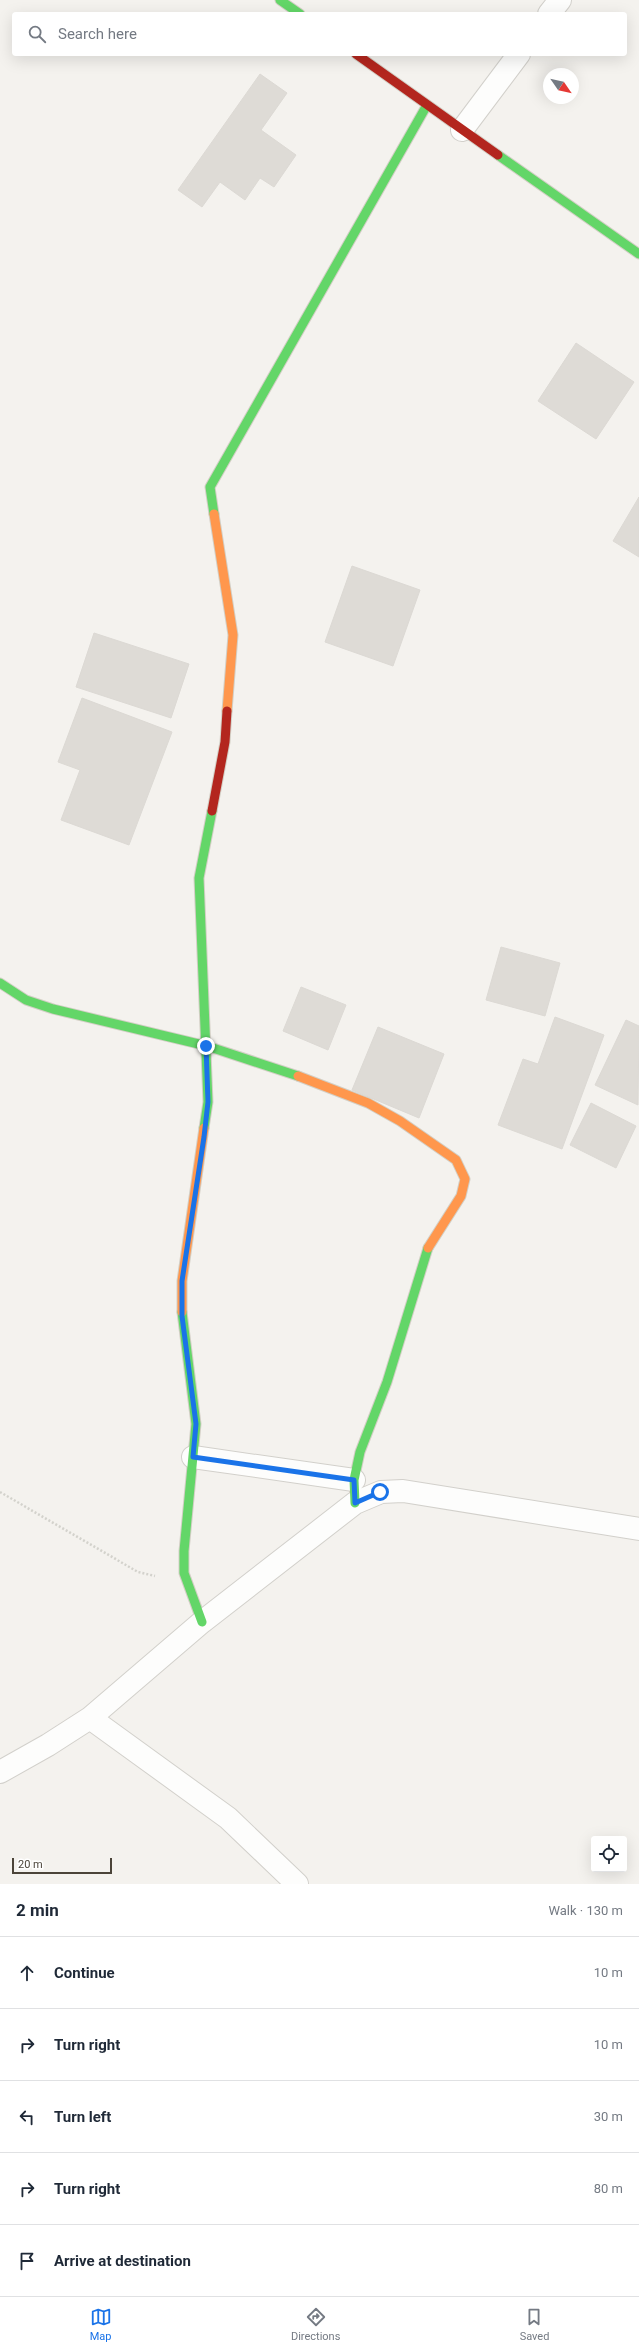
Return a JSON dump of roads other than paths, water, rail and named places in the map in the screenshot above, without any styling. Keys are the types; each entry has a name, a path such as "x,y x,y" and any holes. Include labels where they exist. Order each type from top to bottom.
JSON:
{"main road":[{"path":"280,0 297,12"},
{"path":"359,56 639,254"},
{"path":"202,1622 184,1573 196,1424 182,1316 182,1281 207,1109 206,1046 198,878 226,742 233,635 210,487 427,105"},
{"path":"0,983 26,1000 53,1010 206,1046 290,1073 368,1103 400,1121 456,1160 464,1179 461,1196 445,1219 426,1252 387,1382 360,1452 354,1480 355,1503"}],"street":[{"path":"551,12 560,0"},
{"path":"462,130 518,56"},
{"path":"193,1457 354,1480"},
{"path":"0,1772 48,1745 90,1718 202,1622 355,1503 380,1492 404,1491 639,1529"},
{"path":"90,1718 228,1818 299,1883"}]}
